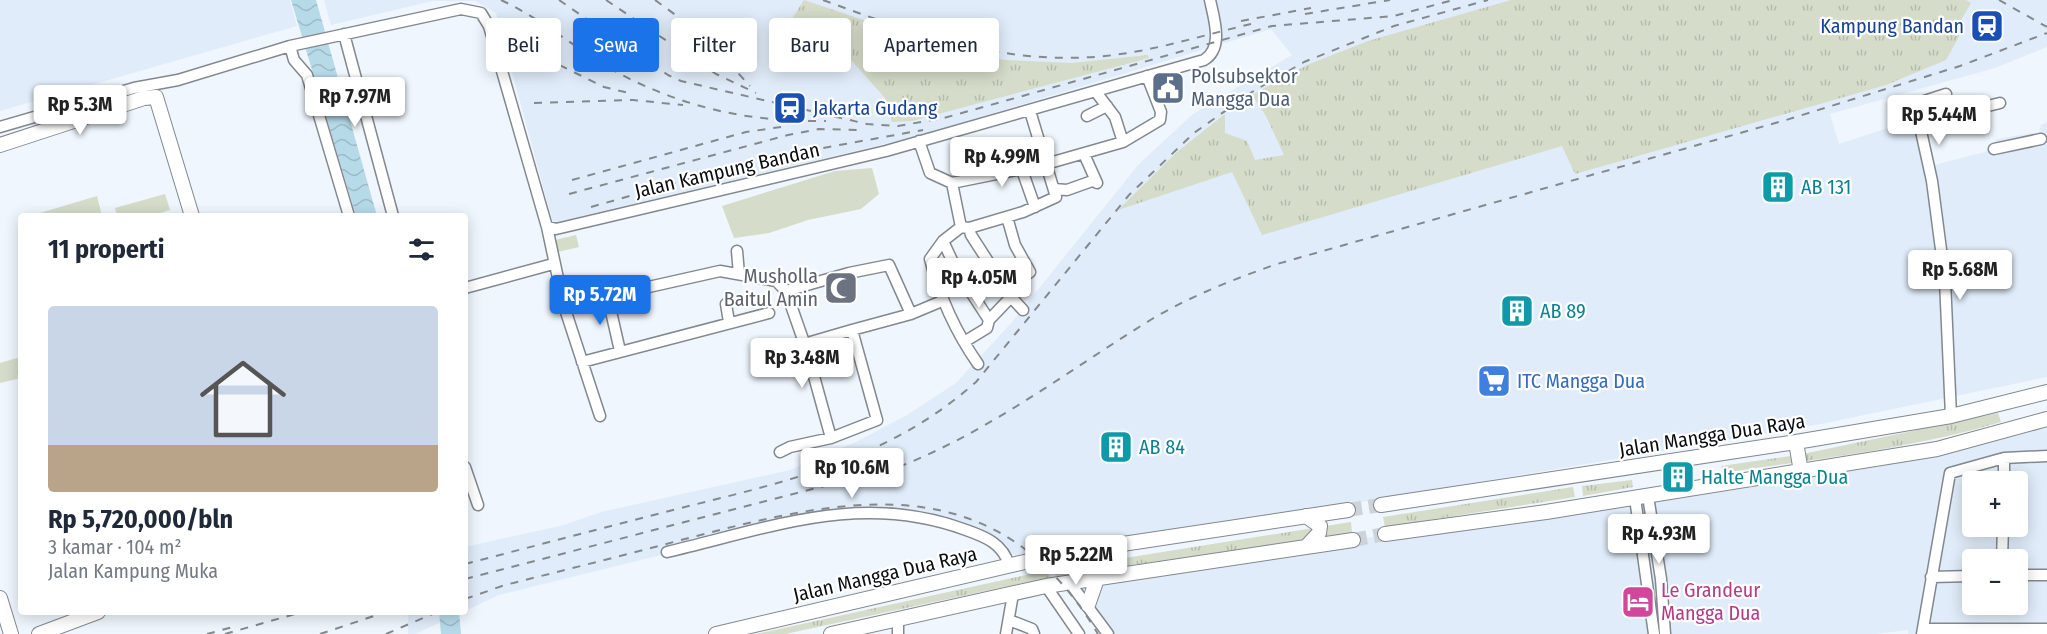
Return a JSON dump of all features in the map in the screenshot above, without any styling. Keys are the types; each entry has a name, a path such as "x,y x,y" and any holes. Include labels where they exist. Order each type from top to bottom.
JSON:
{"main road":[{"path":"0,146 152,97 157,100 191,213"},
{"name":"Jalan Mangga Dua Raya","path":"1381,505 1796,442 2047,392"},
{"path":"1386,534 1641,497 1937,449 2047,419"},
{"path":"1796,442 1801,472"},
{"name":"Jalan Mangga Dua Raya","path":"716,634 733,632 1093,547 1348,510"},
{"path":"1306,516 1320,526 1319,533 1306,547"},
{"path":"831,634 898,627 1046,586 1353,540"},
{"path":"1088,605 1096,579"},
{"path":"0,598 11,634"},
{"path":"39,634 90,615"}],"street":[{"name":"Jalan Kampung Bandan","path":"547,227 556,229 696,195 813,170 1030,111 1211,56 1215,43 1210,0"},
{"path":"0,125 138,82 177,77 293,45 461,9 481,13 489,26 547,227 553,264 564,306 600,416"},
{"path":"339,35 392,213"},
{"path":"293,45 294,60 299,62 307,75 349,213"},
{"path":"919,141 930,173 952,183 1022,170 1084,154 1123,142 1160,120 1161,112 1147,76"},
{"path":"1096,92 1115,117 1123,142"},
{"path":"1946,93 1916,103 1932,181 1945,280 1951,411"},
{"path":"1919,123 2000,103"},
{"path":"1086,116 1107,106"},
{"path":"978,364 942,301 930,258 943,241 965,227 1035,207 1056,197 1030,111"},
{"path":"1994,148 2041,139"},
{"path":"1054,189 1067,190 1096,181 1084,154"},
{"path":"1022,170 1035,207"},
{"path":"952,183 965,227 1008,293 1023,310"},
{"path":"964,342 987,328 989,320 1008,293 1030,272 1015,245 1007,216"},
{"path":"943,241 956,269 989,320"},
{"path":"738,251 739,274"},
{"path":"468,287 553,264"},
{"path":"786,291 849,273 889,265 911,314"},
{"path":"564,306 607,294 721,275 739,274 776,281 786,291 831,438"},
{"path":"607,294 620,351"},
{"path":"804,344 911,314 942,301"},
{"path":"726,304 729,322"},
{"path":"582,362 769,313"},
{"path":"780,453 789,447 831,438 877,420 852,330"},
{"path":"2047,456 2004,458 1950,473 1922,631 2047,629"},
{"path":"2004,458 2004,471"},
{"path":"468,476 478,505"},
{"path":"1641,497 1654,634"},
{"path":"1641,497 1661,579 1665,634"},
{"path":"667,552 790,522 839,513 894,512 942,521 972,532 1002,548 1009,565"},
{"path":"2028,575 2047,575"},
{"path":"1931,576 1962,576"},
{"path":"1071,583 1108,634"},
{"path":"1046,586 1079,634"},
{"path":"1006,634 1014,594"},
{"path":"1009,620 1032,629 1034,634"}],"shaded area":[{"path":"0,0 290,0 297,26 0,111"},
{"path":"324,0 2047,0 2047,47 1995,68 1830,114 1839,144 1924,116 1934,165 1985,152 1997,139 2039,132 2041,125 2047,122 2047,377 1821,424 1020,560 1004,547 929,516 840,511 499,595 468,610 468,546 564,525 601,512 790,470 856,442 907,415 956,383 1012,322 1139,164 1193,114 1292,55 1271,29 918,136 553,223 512,72 561,72 561,18 497,18 496,13 475,1 433,1 331,25"},
{"path":"2047,428 2047,634 1908,634 1908,630 1876,634 1107,634 1071,582 1635,498 1937,449"},
{"path":"408,615 456,615 415,634 408,634"}],"green space":[{"path":"804,0 863,20 863,72 999,72 999,59 1072,63 1148,55 1149,58 912,121 892,122 885,98 851,60 851,18 793,18"},
{"path":"1511,0 1966,0 1971,3 1957,27 1962,31 1946,60 1886,85 1575,174 1562,146 1262,235 1232,172 1118,210 1177,152 1225,114 1225,133 1247,141 1255,160 1284,155 1266,116 1252,95 1307,65 1368,41"},
{"path":"872,168 879,194 861,209 808,220 769,233 734,238 722,206 835,171"},
{"path":"165,194 170,210 160,213 116,213 115,208"},
{"path":"97,196 101,213 63,213 40,213"},
{"path":"576,235 579,247 558,252 555,240"},
{"path":"18,358 18,379 0,383 0,363"},
{"path":"1998,413 2001,422 1898,446 1723,473 1721,466 1798,455"},
{"path":"1632,480 1633,487 1583,496 1582,486"},
{"path":"1573,487 1575,497 1385,527 1383,517"},
{"path":"1351,522 1352,533 1057,576 1050,570"},
{"path":"1044,571 1051,577 785,634 756,634"}],"water":[{"path":"291,0 316,0 376,213 355,213"},
{"path":"439,615 459,615 461,634 441,634"}],"tunnel":[{"path":"1348,510 1381,505"},
{"path":"1353,540 1385,534"}],"railway":[{"path":"501,0 617,72 681,100 751,117 826,121"},
{"path":"559,0 668,75 681,81 867,124 898,126 944,118 1272,26 1394,16 1453,0"},
{"path":"606,0 716,74 756,93"},
{"path":"655,0 703,35 750,86"},
{"path":"823,0 926,35 996,52 1032,56 1068,58 1124,54 1251,24"},
{"path":"1305,14 1390,0"},
{"path":"468,563 794,478 870,450 907,431 942,409 976,382 1129,195 1194,133 1252,92 1304,62 1394,26 1488,0"},
{"path":"1999,0 2047,27"},
{"path":"1241,21 1311,8"},
{"path":"468,578 901,466 999,417 1152,319 1197,295 1245,276 1277,264 1786,120 1960,66 2047,33"},
{"path":"561,66 604,87 633,94"},
{"path":"534,103 633,100 683,105"},
{"path":"572,180 746,132 781,127"},
{"path":"569,194 788,135 819,129 861,130"},
{"path":"591,207 756,160 923,130"},
{"path":"468,598 505,585 745,524 804,512 860,505 914,506 965,517 1013,541 1058,579 1098,634"},
{"path":"225,634 292,615"},
{"path":"320,634 377,615"},
{"path":"386,634 430,615"},
{"path":"207,634 233,627"}],"place":[{"name":"Kampung Bandan","path":"1987,26"},
{"name":"Polsubsektor Mangga Dua","path":"1168,88"},
{"name":"Jakarta Gudang","path":"790,108"},
{"name":"AB 131","path":"1778,187"},
{"name":"Musholla Baitul Amin","path":"841,288"},
{"name":"AB 89","path":"1517,311"},
{"name":"ITC Mangga Dua","path":"1494,381"},
{"name":"AB 84","path":"1116,447"},
{"name":"Halte Mangga Dua","path":"1678,477"},
{"name":"Le Grandeur Mangga Dua","path":"1638,602"}]}
